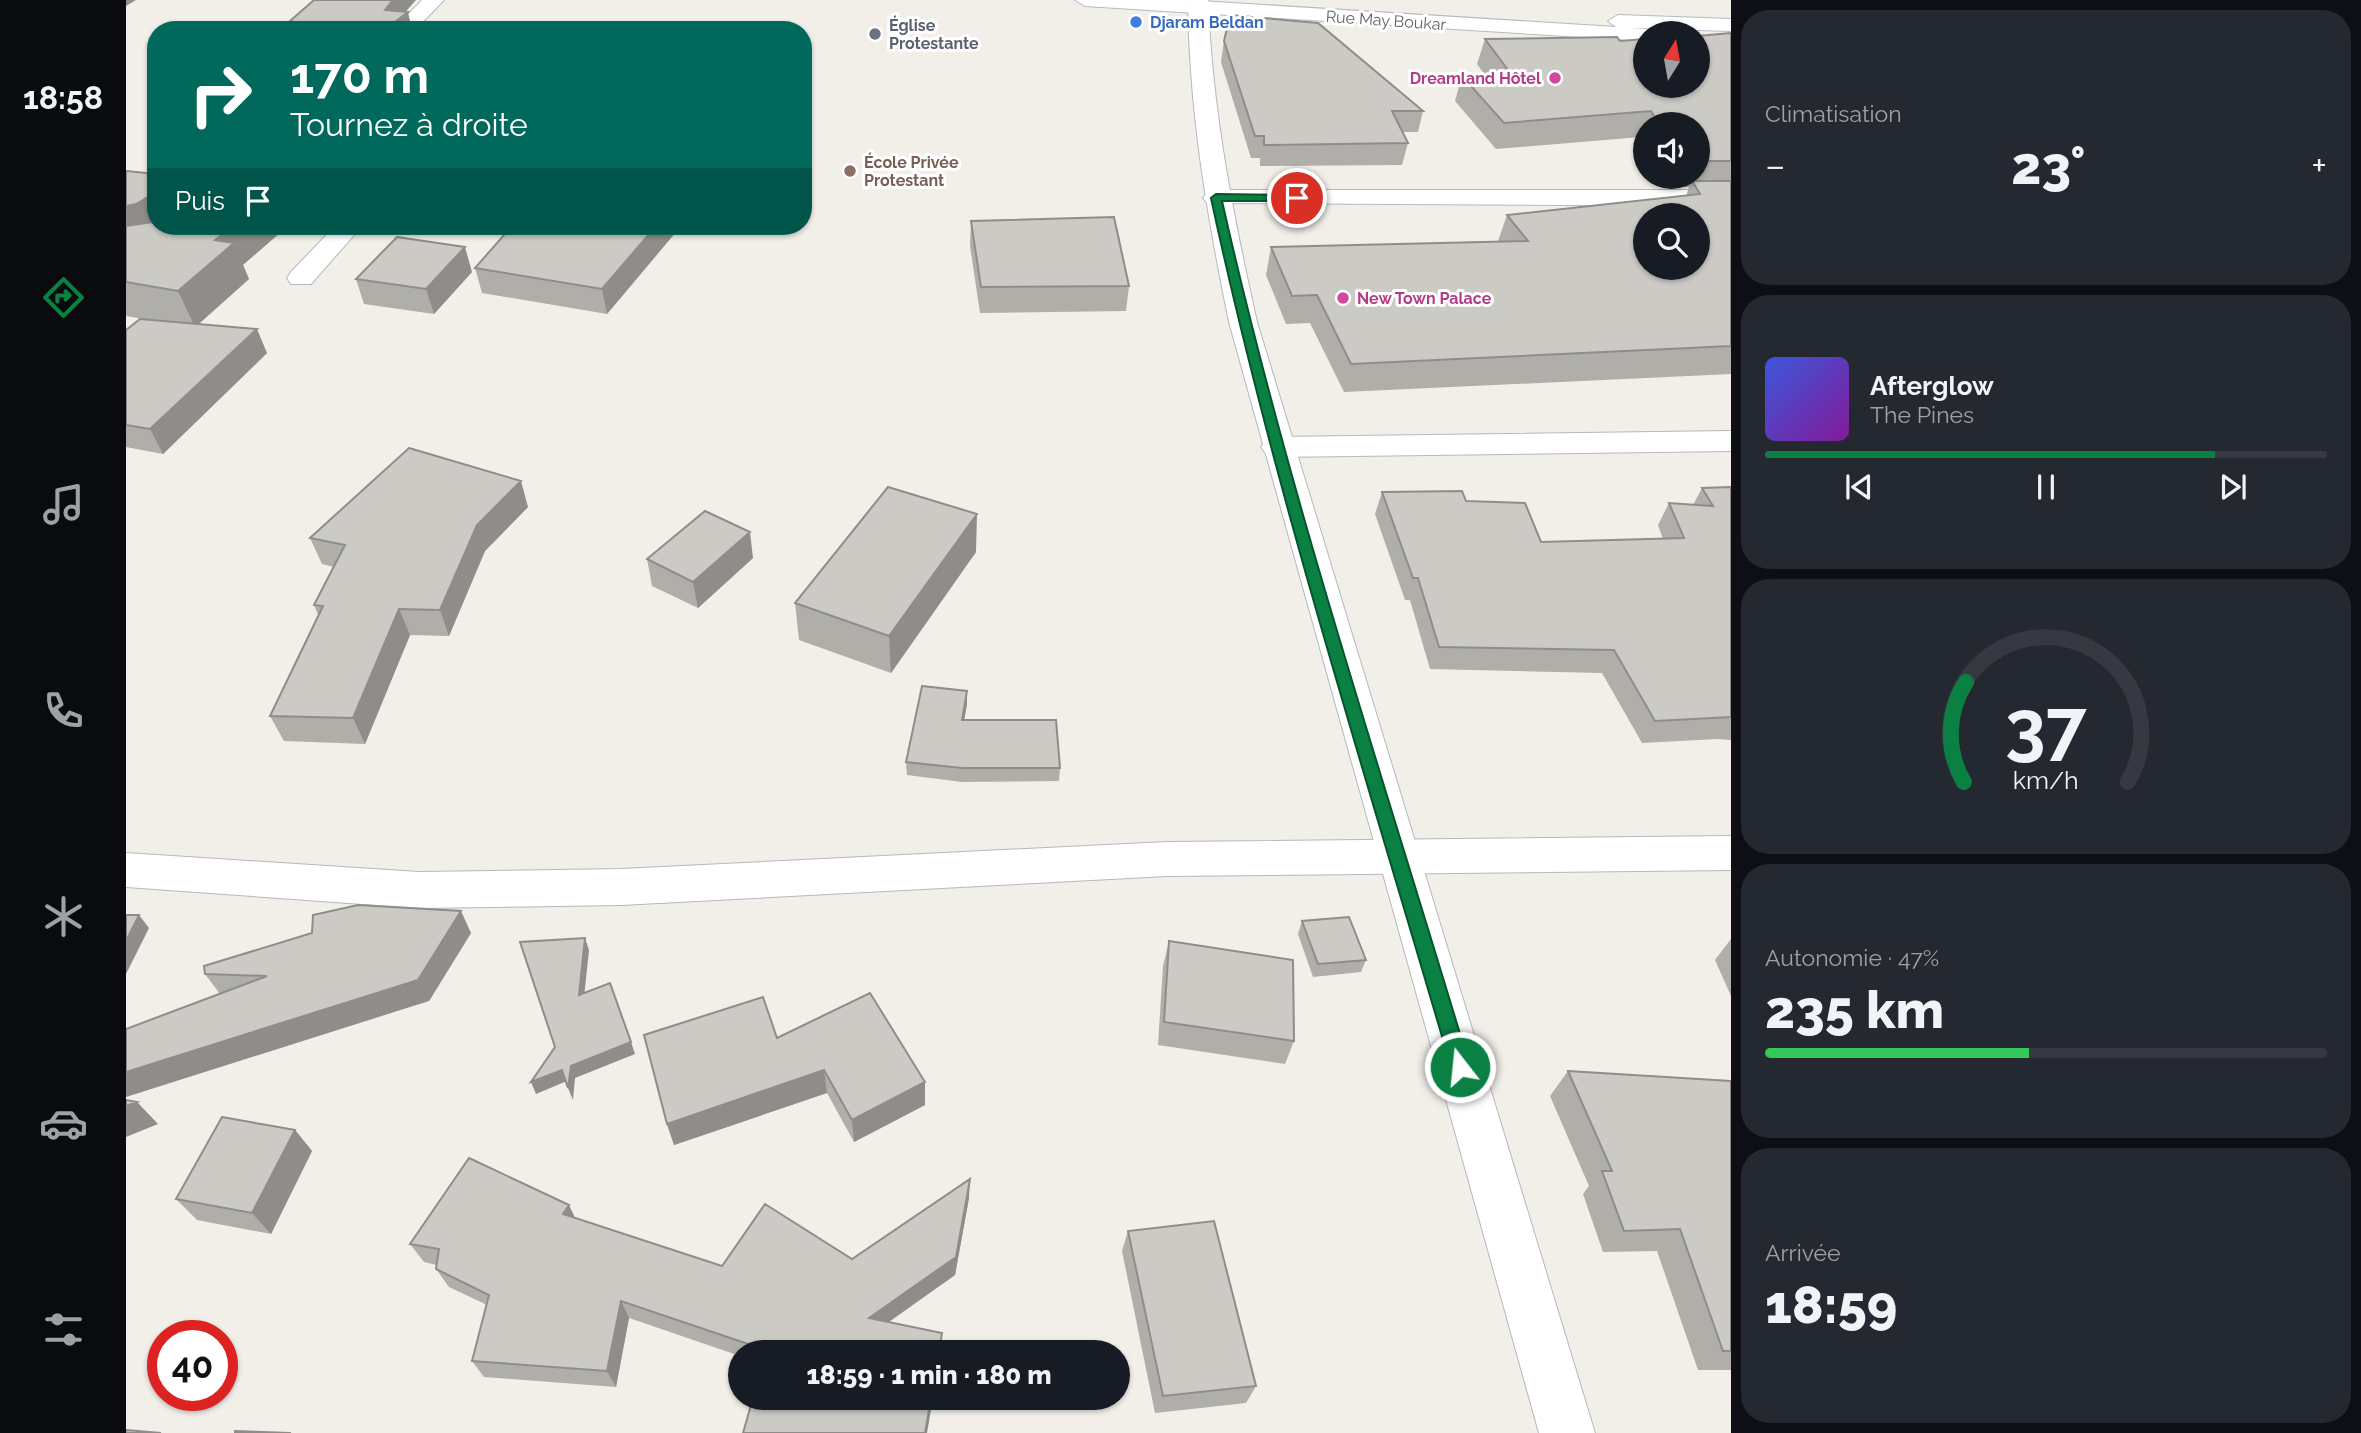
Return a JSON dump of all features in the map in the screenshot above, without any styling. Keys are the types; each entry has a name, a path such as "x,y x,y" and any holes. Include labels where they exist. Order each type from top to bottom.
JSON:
{"street":[{"path":"412,21 434,0"},
{"name":"Rue May Boukar","path":"1085,0 1198,4 1633,34"},
{"name":"Rue May Boukar","path":"1298,0 1521,16 1731,25"},
{"path":"1198,4 1216,198 1244,322 1277,447 1567,1433"},
{"path":"1710,37 1731,38"},
{"path":"1216,198 1731,198"},
{"path":"301,278 341,235"},
{"path":"1277,447 1731,441"},
{"path":"126,870 419,890 621,887 1167,859 1731,853"}],"building":[{"path":"314,0 393,0 385,10 408,12 396,21 290,21"},
{"path":"1230,15 1318,23 1423,111 1392,111 1408,143 1264,145 1264,136 1255,136 1224,41"},
{"path":"1731,33 1731,161 1710,161 1710,112 1651,111 1504,123 1462,76 1511,74 1485,39 1617,37 1620,41 1633,40 1633,98 1710,98 1710,35"},
{"path":"126,171 147,173 147,197 126,206"},
{"path":"1710,181 1731,181 1731,346 1351,364 1317,295 1292,296 1271,247 1528,241 1507,215 1700,194 1697,189 1710,189"},
{"path":"1114,217 1129,286 981,287 971,221"},
{"path":"147,223 147,235 221,235 215,240 234,243 178,291 126,282 126,226"},
{"path":"504,235 648,235 602,289 475,268"},
{"path":"397,237 465,247 426,289 356,279"},
{"path":"140,319 257,329 150,429 126,425 126,330"},
{"path":"409,448 521,481 477,525 440,610 399,609 353,718 270,716 323,606 314,605 345,545 310,538"},
{"path":"888,487 977,514 889,636 795,603"},
{"path":"1731,487 1731,717 1655,721 1614,650 1439,647 1418,578 1413,578 1382,492 1462,491 1466,501 1525,503 1541,542 1684,538 1669,503 1713,506 1702,488"},
{"path":"705,511 750,532 693,582 647,559"},
{"path":"922,686 967,691 962,720 1056,720 1060,768 962,768 906,762"},
{"path":"358,905 461,911 418,980 126,1072 126,1029 267,976 205,974 204,966 312,933 313,915"},
{"path":"126,915 139,915 126,941"},
{"path":"1349,917 1366,960 1318,964 1302,921"},
{"path":"585,938 579,995 610,983 631,1042 571,1066 568,1088 562,1070 531,1082 555,1047 520,942"},
{"path":"1169,941 1293,960 1294,1041 1164,1022"},
{"path":"870,993 925,1082 852,1120 824,1070 667,1124 644,1035 763,997 777,1038"},
{"path":"1568,1071 1731,1081 1731,1351 1723,1351 1680,1229 1624,1231 1602,1171 1612,1171"},
{"path":"126,1100 137,1102 126,1106"},
{"path":"222,1117 295,1130 252,1213 176,1199"},
{"path":"469,1158 569,1205 563,1214 722,1266 765,1204 852,1259 970,1179 956,1257 869,1318 942,1333 941,1340 736,1340 621,1301 607,1371 472,1361 489,1295 436,1269 439,1249 410,1244"},
{"path":"1214,1221 1256,1386 1163,1396 1128,1231"},
{"path":"750,1410 929,1410 925,1433 743,1433"},
{"path":"126,1430 161,1433 126,1433"},
{"path":"235,1431 291,1433 235,1433"}],"place":[{"name":"Djaram Beldan","path":"1136,22"},
{"name":"Église Protestante","path":"875,34"},
{"name":"Dreamland Hôtel","path":"1555,78"},
{"name":"École Privée Protestant","path":"850,171"},
{"name":"New Town Palace","path":"1343,298"}],"route":[{"path":"1297,198 1216,198 1244,322 1277,447 1460,1067"}]}
